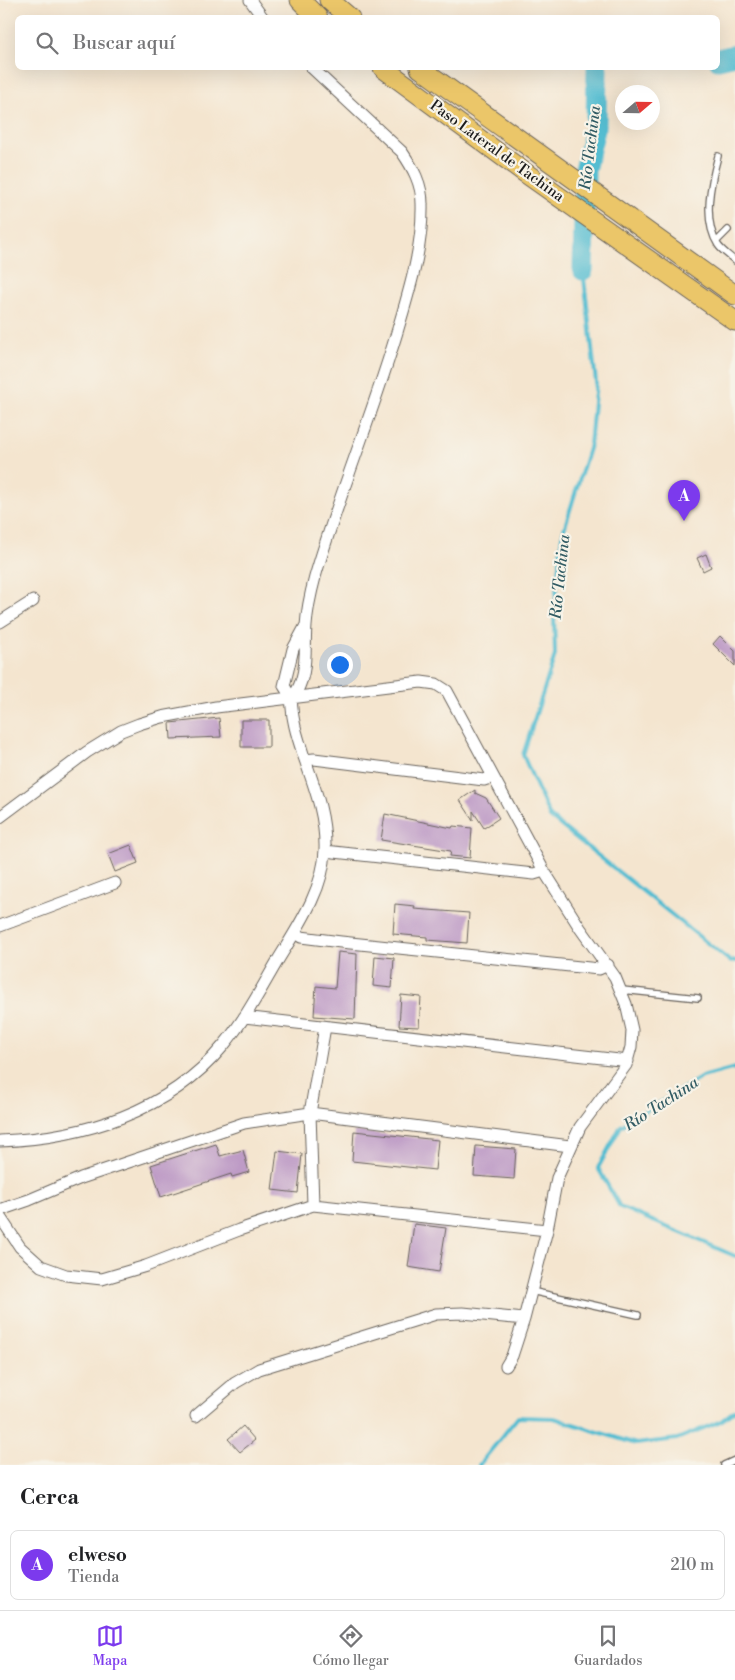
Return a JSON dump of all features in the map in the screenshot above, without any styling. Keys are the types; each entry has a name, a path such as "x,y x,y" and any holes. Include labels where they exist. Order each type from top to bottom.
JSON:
{"highway":[{"path":"300,0 315,15"},
{"path":"329,0 346,15"},
{"name":"Paso Lateral de Tachina","path":"386,70 524,172 735,321"},
{"name":"Paso Lateral de Tachina","path":"423,70 727,289"},
{"path":"708,301 727,289"}],"street":[{"path":"250,0 261,15"},
{"path":"292,698 300,688 304,668 306,625 314,579 357,450 383,380 409,291 418,250 422,204 418,181 413,168 402,152 314,70"},
{"path":"0,622 34,601"},
{"path":"0,1141 76,1132 118,1120 146,1107 173,1090 201,1068 223,1046 244,1017 295,933 313,896 325,851 322,806 293,720 292,698 284,686 293,649 306,625"},
{"path":"0,817 86,752 121,730 162,717 216,707 421,682 436,684 450,697 544,871 580,928 608,965 622,990 632,1030 632,1048 628,1061 615,1082 592,1108 570,1146 557,1178 547,1230 524,1319 512,1356 506,1366"},
{"path":"305,760 314,759 484,780 493,777"},
{"path":"325,851 534,874 544,871"},
{"path":"0,926 115,883"},
{"path":"295,933 301,937 341,942 599,969 608,965"},
{"path":"244,1017 628,1061"},
{"path":"314,1205 310,1112 325,1027"},
{"path":"0,1210 82,1178 244,1123 310,1112 570,1146"},
{"path":"0,1217 20,1247 41,1266 66,1275 102,1280 314,1205 547,1230"},
{"path":"196,1416 235,1383 268,1365 422,1317 463,1313 524,1319"}],"lane":[{"path":"718,156 709,191 712,224 717,241 735,261"},
{"path":"717,241 728,230"},
{"path":"622,990 698,998"},
{"path":"531,1291 638,1315"},
{"path":"724,1465 735,1460"}],"building":[{"path":"706,554 711,567 703,571 697,558"},
{"path":"720,636 735,651 735,666 713,644"},
{"path":"219,718 221,737 171,739 170,723"},
{"path":"241,720 269,720 269,747 241,747"},
{"path":"475,790 475,793 486,798 499,818 484,828 473,811 473,820 460,800"},
{"path":"385,814 452,828 453,826 472,828 470,858 450,856 451,851 381,840"},
{"path":"131,845 138,863 115,872 108,854"},
{"path":"395,904 415,906 414,909 469,913 467,943 427,940 427,937 393,934"},
{"path":"338,952 357,954 355,1019 314,1016 316,986 335,988"},
{"path":"375,956 394,958 392,988 373,986"},
{"path":"401,995 421,997 419,1027 399,1026"},
{"path":"354,1131 438,1140 435,1170 352,1161"},
{"path":"216,1144 220,1156 243,1150 249,1172 232,1177 231,1174 161,1197 151,1165"},
{"path":"476,1146 516,1149 514,1179 474,1176"},
{"path":"277,1151 302,1154 298,1193 272,1190"},
{"path":"414,1224 446,1228 439,1272 408,1267"},
{"path":"243,1426 255,1440 240,1452 228,1439"}],"waterway":[{"name":"Río Tachina","path":"720,59 735,55"},
{"name":"Río Tachina","path":"583,270 585,170 596,125 597,70"},
{"name":"Río Tachina","path":"583,270 596,382 590,445 562,536 554,614 555,655 523,755 550,817 731,962 735,961"},
{"name":"Río Tachina","path":"735,1068 702,1077 621,1126 598,1168 620,1207 735,1256"},
{"name":"Río Tachina","path":"479,1465 518,1417 554,1418 636,1444 677,1439 721,1421 735,1410"}],"place":[{"name":"elweso","path":"684,521"}]}
